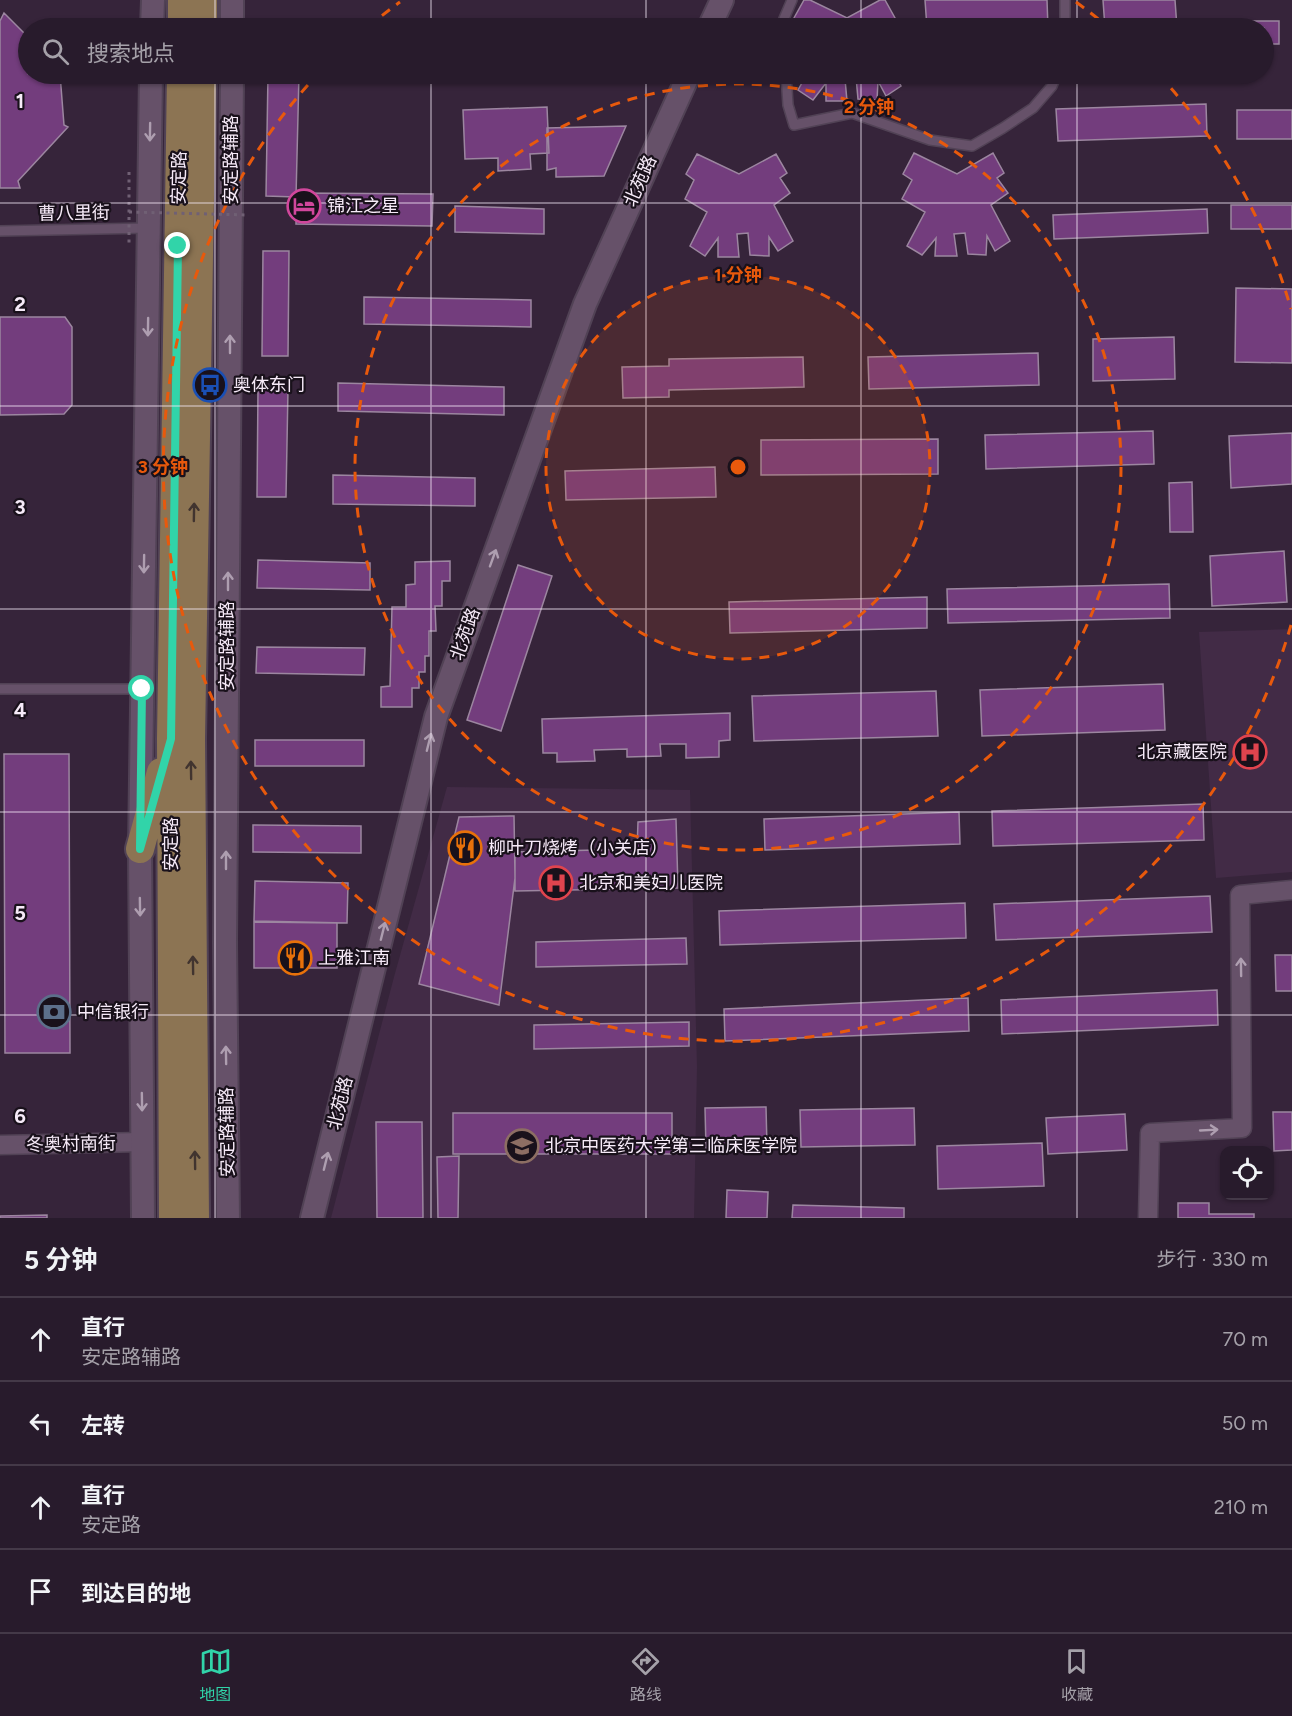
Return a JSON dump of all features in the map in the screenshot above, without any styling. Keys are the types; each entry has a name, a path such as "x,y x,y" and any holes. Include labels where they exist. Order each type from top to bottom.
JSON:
{"main road":[{"path":"182,0 182,18"},
{"path":"203,0 203,18"},
{"name":"安定路","path":"173,1218 171,739 181,84"},
{"name":"安定路","path":"195,1218 190,739 202,84"},
{"path":"140,849 171,739"}],"street":[{"path":"152,18 153,0"},
{"path":"232,0 232,18"},
{"path":"714,18 722,0"},
{"path":"140,849 151,84"},
{"name":"安定路辅路","path":"228,1218 225,931 232,84"},
{"name":"北苑路","path":"312,1218 436,717 585,304 684,84"},
{"name":"安定路","path":"200,196 231,140"},
{"name":"安定路","path":"140,849 143,1218"},
{"path":"1148,1218 1150,1132 1242,1128 1240,895 1292,890"},
{"name":"冬奥村南街","path":"0,1145 142,1142"}],"lane":[{"path":"784,18 792,0"},
{"path":"1065,0 1065,18"},
{"path":"787,84 788,105 794,125 852,113 930,140 972,146 1033,108 1053,84"},
{"name":"曹八里街","path":"0,231 149,228"},
{"path":"0,689 142,689"}],"path":[{"path":"129,172 129,246"},
{"path":"129,212 249,215"}],"shaded area":[{"name":"北京藏医院","path":"1292,629 1292,872 1216,878 1199,632"},
{"path":"447,787 690,790 697,1067 694,1218 331,1218"}],"building":[{"path":"804,0 810,0 847,18 794,18"},
{"path":"880,0 885,0 895,18 847,18"},
{"path":"925,0 1047,0 1048,18 926,18"},
{"path":"1103,0 1175,0 1176,18 1104,18"},
{"path":"4,13 18,27 18,84 61,84 64,125 68,127 18,181 20,188 0,188 0,21"},
{"path":"1274,21 1279,21 1279,44 1274,44"},
{"path":"268,84 299,84 296,197 266,196"},
{"path":"801,84 825,84 813,100 798,90"},
{"path":"826,84 845,84 847,101 826,101"},
{"path":"857,84 878,84 877,100 858,99"},
{"path":"880,84 900,84 901,86 886,96"},
{"path":"1206,104 1207,136 1058,141 1056,109"},
{"path":"547,107 549,153 530,154 531,169 498,171 498,158 465,159 463,110"},
{"path":"1237,110 1292,110 1292,139 1237,139"},
{"path":"626,126 604,176 556,177 556,168 547,170 547,128"},
{"path":"914,153 957,174 993,153 1004,173 997,178 1008,193 991,205 1010,241 995,251 987,236 986,255 968,254 965,233 954,234 957,256 935,256 936,238 922,255 907,246 925,212 902,199 912,180 903,174"},
{"path":"697,154 739,174 776,154 787,173 780,178 790,193 774,205 793,241 778,251 769,237 769,256 750,255 748,233 737,234 739,257 718,257 718,238 705,256 690,246 707,212 685,199 694,180 686,174"},
{"path":"297,193 433,194 432,226 296,224"},
{"path":"1231,205 1292,205 1292,229 1231,229"},
{"path":"455,206 544,209 544,234 455,232"},
{"path":"1207,209 1208,233 1054,239 1053,215"},
{"path":"263,251 289,251 288,356 262,356"},
{"path":"1236,288 1292,289 1292,363 1235,362"},
{"path":"364,297 531,300 531,327 364,324"},
{"path":"0,317 65,317 72,327 72,405 64,414 0,415"},
{"path":"1174,337 1175,379 1093,381 1093,339"},
{"path":"1038,353 1039,385 869,389 868,357"},
{"path":"803,357 804,387 669,390 669,397 623,398 622,367 669,366 669,359"},
{"path":"338,383 504,387 504,415 338,411"},
{"path":"258,389 288,389 286,497 257,497"},
{"path":"1153,431 1154,464 986,469 985,435"},
{"path":"1292,433 1292,484 1231,488 1229,436"},
{"path":"938,439 938,474 761,475 761,440"},
{"path":"715,467 716,497 566,500 565,471"},
{"path":"333,475 475,478 475,506 333,504"},
{"path":"1192,482 1193,532 1170,532 1169,483"},
{"path":"1284,551 1287,602 1212,606 1210,556"},
{"path":"258,560 370,563 370,590 257,588"},
{"path":"450,561 450,581 442,581 442,606 435,606 436,631 429,631 429,656 425,656 425,672 419,672 419,688 412,688 412,707 381,707 381,687 390,686 392,607 406,607 406,585 415,584 415,562"},
{"path":"518,565 552,576 501,731 467,720"},
{"path":"1169,584 1170,618 948,623 947,589"},
{"path":"927,597 927,628 730,633 729,602"},
{"path":"257,647 365,648 364,675 256,673"},
{"path":"1163,684 1165,730 982,736 980,690"},
{"path":"936,691 938,736 754,741 752,696"},
{"path":"730,713 730,740 719,741 719,757 686,758 686,744 660,744 661,756 627,757 627,749 594,750 595,761 557,762 557,753 543,753 542,719"},
{"path":"255,740 364,740 364,766 255,766"},
{"path":"4,754 69,754 70,1053 5,1053"},
{"path":"1203,804 1204,840 993,846 992,811"},
{"path":"959,812 960,844 765,850 764,819"},
{"path":"514,816 515,878 499,1005 419,984 459,817"},
{"path":"676,819 678,888 515,891 515,852 637,849 638,822"},
{"path":"253,825 361,826 361,853 253,852"},
{"path":"255,881 348,883 347,923 254,921"},
{"path":"1210,896 1212,932 996,940 994,904"},
{"path":"965,903 966,938 720,945 719,911"},
{"path":"254,922 337,923 337,968 254,968"},
{"path":"686,938 687,964 536,967 536,942"},
{"path":"1275,955 1292,955 1292,991 1276,991"},
{"path":"1217,990 1218,1025 1002,1034 1001,1000"},
{"path":"968,998 969,1031 725,1041 724,1009"},
{"path":"689,1022 689,1046 534,1049 534,1025"},
{"path":"766,1107 767,1147 706,1148 705,1108"},
{"path":"914,1108 915,1145 801,1147 800,1110"},
{"path":"1273,1112 1292,1112 1292,1150 1274,1151"},
{"path":"453,1113 672,1113 672,1154 453,1154"},
{"path":"1125,1114 1127,1150 1048,1154 1046,1118"},
{"path":"376,1122 422,1122 423,1218 377,1218"},
{"path":"1042,1143 1044,1186 938,1189 937,1146"},
{"path":"459,1156 458,1218 438,1218 437,1157"},
{"path":"727,1190 768,1192 767,1218 726,1218"},
{"path":"1178,1203 1209,1203 1209,1214 1254,1214 1254,1218 1178,1218"},
{"path":"793,1205 904,1208 904,1218 792,1218"},
{"path":"47,1215 47,1218 0,1218 0,1216"}],"place":[{"name":"锦江之星","path":"304,206"},
{"name":"奥体东门","path":"210,385"},
{"name":"北京藏医院","path":"1250,752"},
{"name":"柳叶刀烧烤（小关店）","path":"465,848"},
{"name":"北京和美妇儿医院","path":"556,883"},
{"name":"上雅江南","path":"295,958"},
{"name":"中信银行","path":"54,1012"},
{"name":"北京中医药大学第三临床医学院","path":"522,1146"}],"route":[{"path":"142,689 140,849 171,739 178,246"}]}
